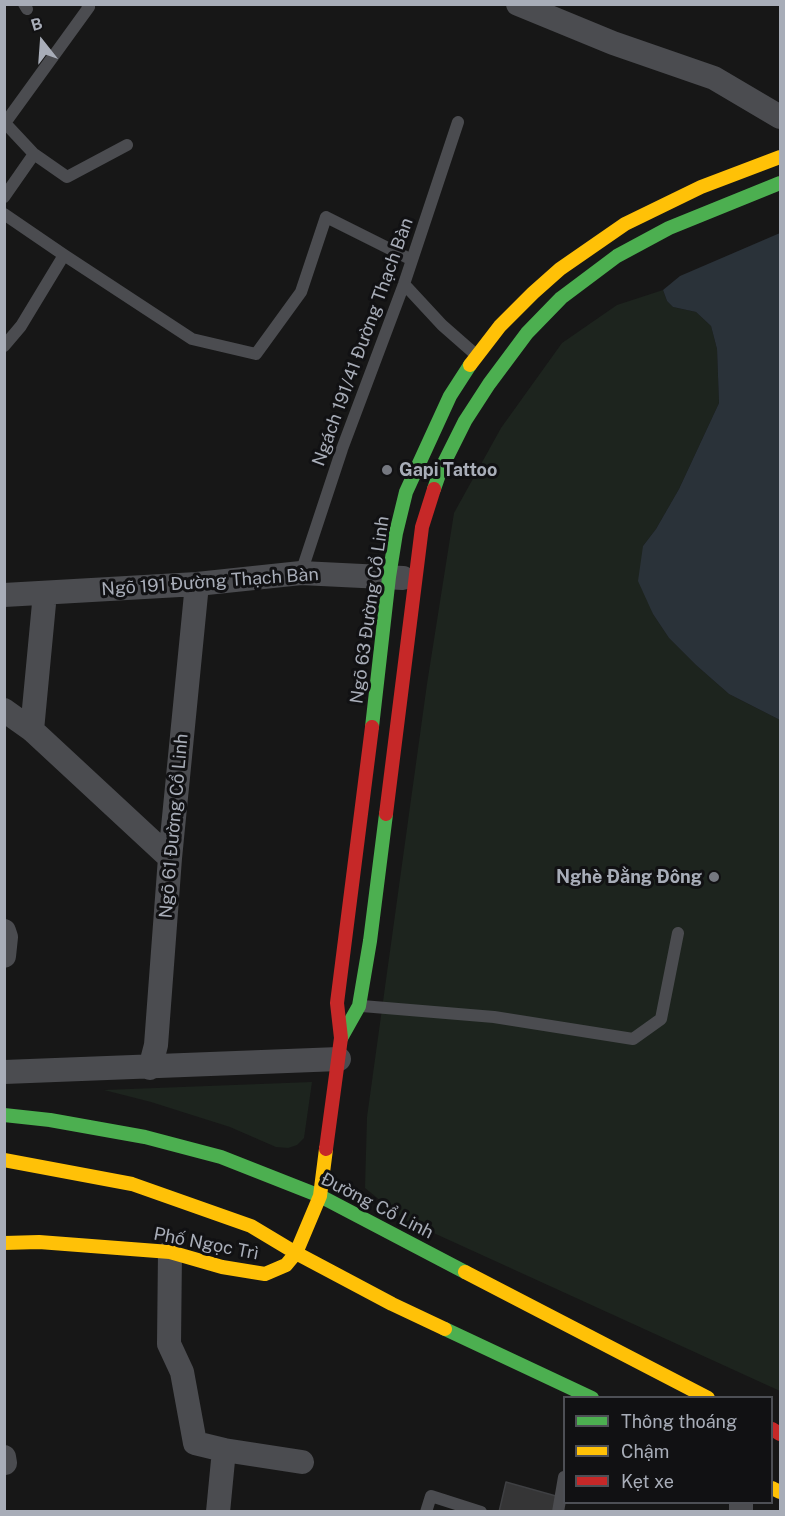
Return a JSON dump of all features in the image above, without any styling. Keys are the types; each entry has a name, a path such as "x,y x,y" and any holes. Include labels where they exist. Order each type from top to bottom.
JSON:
{"street":[{"path":"518,4 614,44 714,78 780,117"},
{"name":"Ngõ 63 Đường Cổ Linh","path":"320,1196 340,1049 337,1003 389,577 406,492 450,396 476,355 532,293 568,263 625,224 701,187 780,157"},
{"name":"Ngõ 63 Đường Cổ Linh","path":"340,1049 359,1006 370,941 422,527 441,470 465,421 500,368 527,333 561,298 593,273 669,228 780,183"},
{"path":"701,187 710,211"},
{"path":"625,224 636,246"},
{"path":"476,355 500,368"},
{"name":"Ngõ 191 Đường Thạch Bàn","path":"4,595 197,584 301,573 415,579"},
{"name":"Ngõ 61 Đường Cổ Linh","path":"150,1068 156,1045 170,858 197,584"},
{"path":"32,730 45,593"},
{"path":"4,710 32,730 170,858"},
{"path":"4,931 4,956"},
{"path":"4,1072 150,1068 340,1049"},
{"name":"Đường Cổ Linh","path":"4,1115 50,1120 145,1137 221,1157 320,1196 704,1396"},
{"path":"4,1160 132,1184 251,1226 296,1253 392,1304 586,1396"},
{"name":"Phố Ngọc Trì","path":"4,1243 39,1242 170,1252 222,1267 265,1274 286,1265 296,1253 320,1196"},
{"path":"170,1252 169,1344 182,1372 195,1443 224,1450 302,1461"},
{"path":"218,1512 224,1450"}],"lane":[{"path":"87,4 89,7 5,123 34,154 67,177 127,145"},
{"name":"Ngách 191/41 Đường Thạch Bàn","path":"301,573 342,449 404,284 458,122"},
{"path":"4,197 34,154"},
{"path":"4,214 192,339 256,354 301,292 326,217 412,260"},
{"path":"4,346 21,326 64,255"},
{"path":"404,284 442,325 476,355"},
{"path":"337,1003 494,1017 633,1039 662,1019 678,933"},
{"path":"558,1512 563,1483"},
{"path":"426,1512 431,1496 480,1512"}],"shaded area":[{"path":"780,233 780,720 729,694 696,665 669,638 653,614 638,581 643,546 656,529 679,489 719,403 717,349 711,326 696,312 673,307 667,301 663,290 680,276"},
{"path":"663,290 667,301 673,307 696,312 711,326 717,349 719,403 679,489 656,529 643,546 653,614 669,638 729,694 780,720 780,1391 403,1219 365,1188 367,1117 427,684 454,513 501,428 562,343 617,305"},
{"path":"312,1082 304,1138 297,1145 288,1148 276,1147 230,1127 151,1102 104,1090"}],"building":[{"path":"506,1482 556,1496 554,1512 499,1512"}],"traffic: fast":[{"path":"434,489 441,469 465,421 489,384 527,333 561,298 617,256 669,228 780,183"},
{"path":"372,727 389,577 406,492 450,396 470,365"},
{"path":"341,1038 359,1006 370,941 386,814"},
{"path":"4,1115 50,1120 145,1137 221,1157 320,1196 465,1272"},
{"path":"445,1329 588,1396"}],"traffic: slow":[{"path":"470,365 500,326 533,293 560,269 625,224 701,187 780,157"},
{"path":"4,1243 39,1242 170,1252 222,1267 265,1274 286,1265 296,1253 320,1196 326,1149"},
{"path":"4,1160 132,1184 251,1226 296,1253 392,1304 445,1329"},
{"path":"465,1272 704,1396"},
{"path":"773,1488 780,1492"}],"traffic: jam":[{"path":"386,814 422,527 434,489"},
{"path":"326,1149 341,1038 337,1003 372,727"},
{"path":"773,1430 780,1434"}],"place":[{"name":"Gapi Tattoo","path":"387,470"},
{"name":"Nghè Đằng Đông","path":"714,877"}]}
